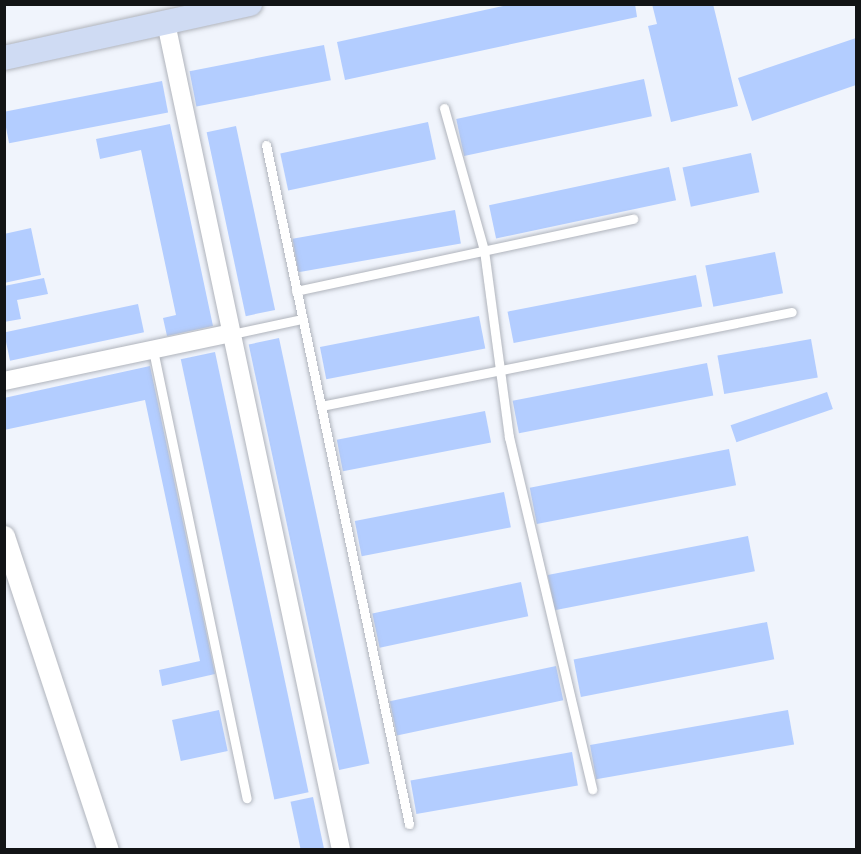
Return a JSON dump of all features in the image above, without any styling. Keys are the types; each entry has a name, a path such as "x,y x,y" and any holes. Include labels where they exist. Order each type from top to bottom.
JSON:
{"main road":[{"path":"4,58 250,4"}],"street":[{"path":"166,23 341,849"},
{"path":"4,381 232,334"},
{"path":"4,536 108,849"}],"lane":[{"path":"444,108 484,250 500,370 532,550 592,789"},
{"path":"266,145 409,824"},
{"path":"296,291 633,219"},
{"path":"321,406 792,312"},
{"path":"232,334 302,319"},
{"path":"153,350 247,798"}],"building":[{"path":"512,4 635,4 637,17 345,80 337,42"},
{"path":"652,4 713,4 738,106 671,122 648,26 657,24"},
{"path":"856,38 856,85 752,121 738,78"},
{"path":"324,45 331,80 196,106 190,71"},
{"path":"644,79 652,116 464,156 456,119"},
{"path":"162,81 168,112 9,143 4,112"},
{"path":"428,122 436,159 288,191 280,153"},
{"path":"170,124 213,326 167,336 163,318 176,315 141,150 100,159 96,139"},
{"path":"236,126 275,310 246,316 207,132"},
{"path":"751,153 759,192 691,207 683,168"},
{"path":"669,167 676,200 496,239 489,205"},
{"path":"455,210 461,243 298,272 293,239"},
{"path":"31,228 41,275 4,283 4,234"},
{"path":"775,252 783,293 713,307 705,266"},
{"path":"696,275 702,306 514,343 508,312"},
{"path":"44,278 48,294 17,300 21,319 4,322 4,286"},
{"path":"138,304 144,332 10,361 4,332"},
{"path":"479,316 485,348 326,379 320,347"},
{"path":"279,338 369,763 339,770 249,344"},
{"path":"811,339 818,377 724,394 717,355"},
{"path":"215,352 309,792 274,799 181,359"},
{"path":"707,363 713,395 519,433 513,401"},
{"path":"150,366 215,674 162,686 159,670 200,661 145,400 4,430 4,398"},
{"path":"827,392 833,409 736,442 731,425"},
{"path":"485,411 491,442 343,471 337,440"},
{"path":"729,449 736,485 537,524 530,488"},
{"path":"504,492 511,527 362,556 355,521"},
{"path":"748,536 755,571 555,610 548,575"},
{"path":"521,582 528,616 380,648 372,614"},
{"path":"767,622 774,659 581,697 574,660"},
{"path":"556,666 563,700 397,736 390,701"},
{"path":"219,710 228,751 181,761 172,720"},
{"path":"788,710 794,744 596,779 590,745"},
{"path":"572,752 578,785 416,814 410,780"},
{"path":"313,797 324,850 301,850 291,802"}]}
